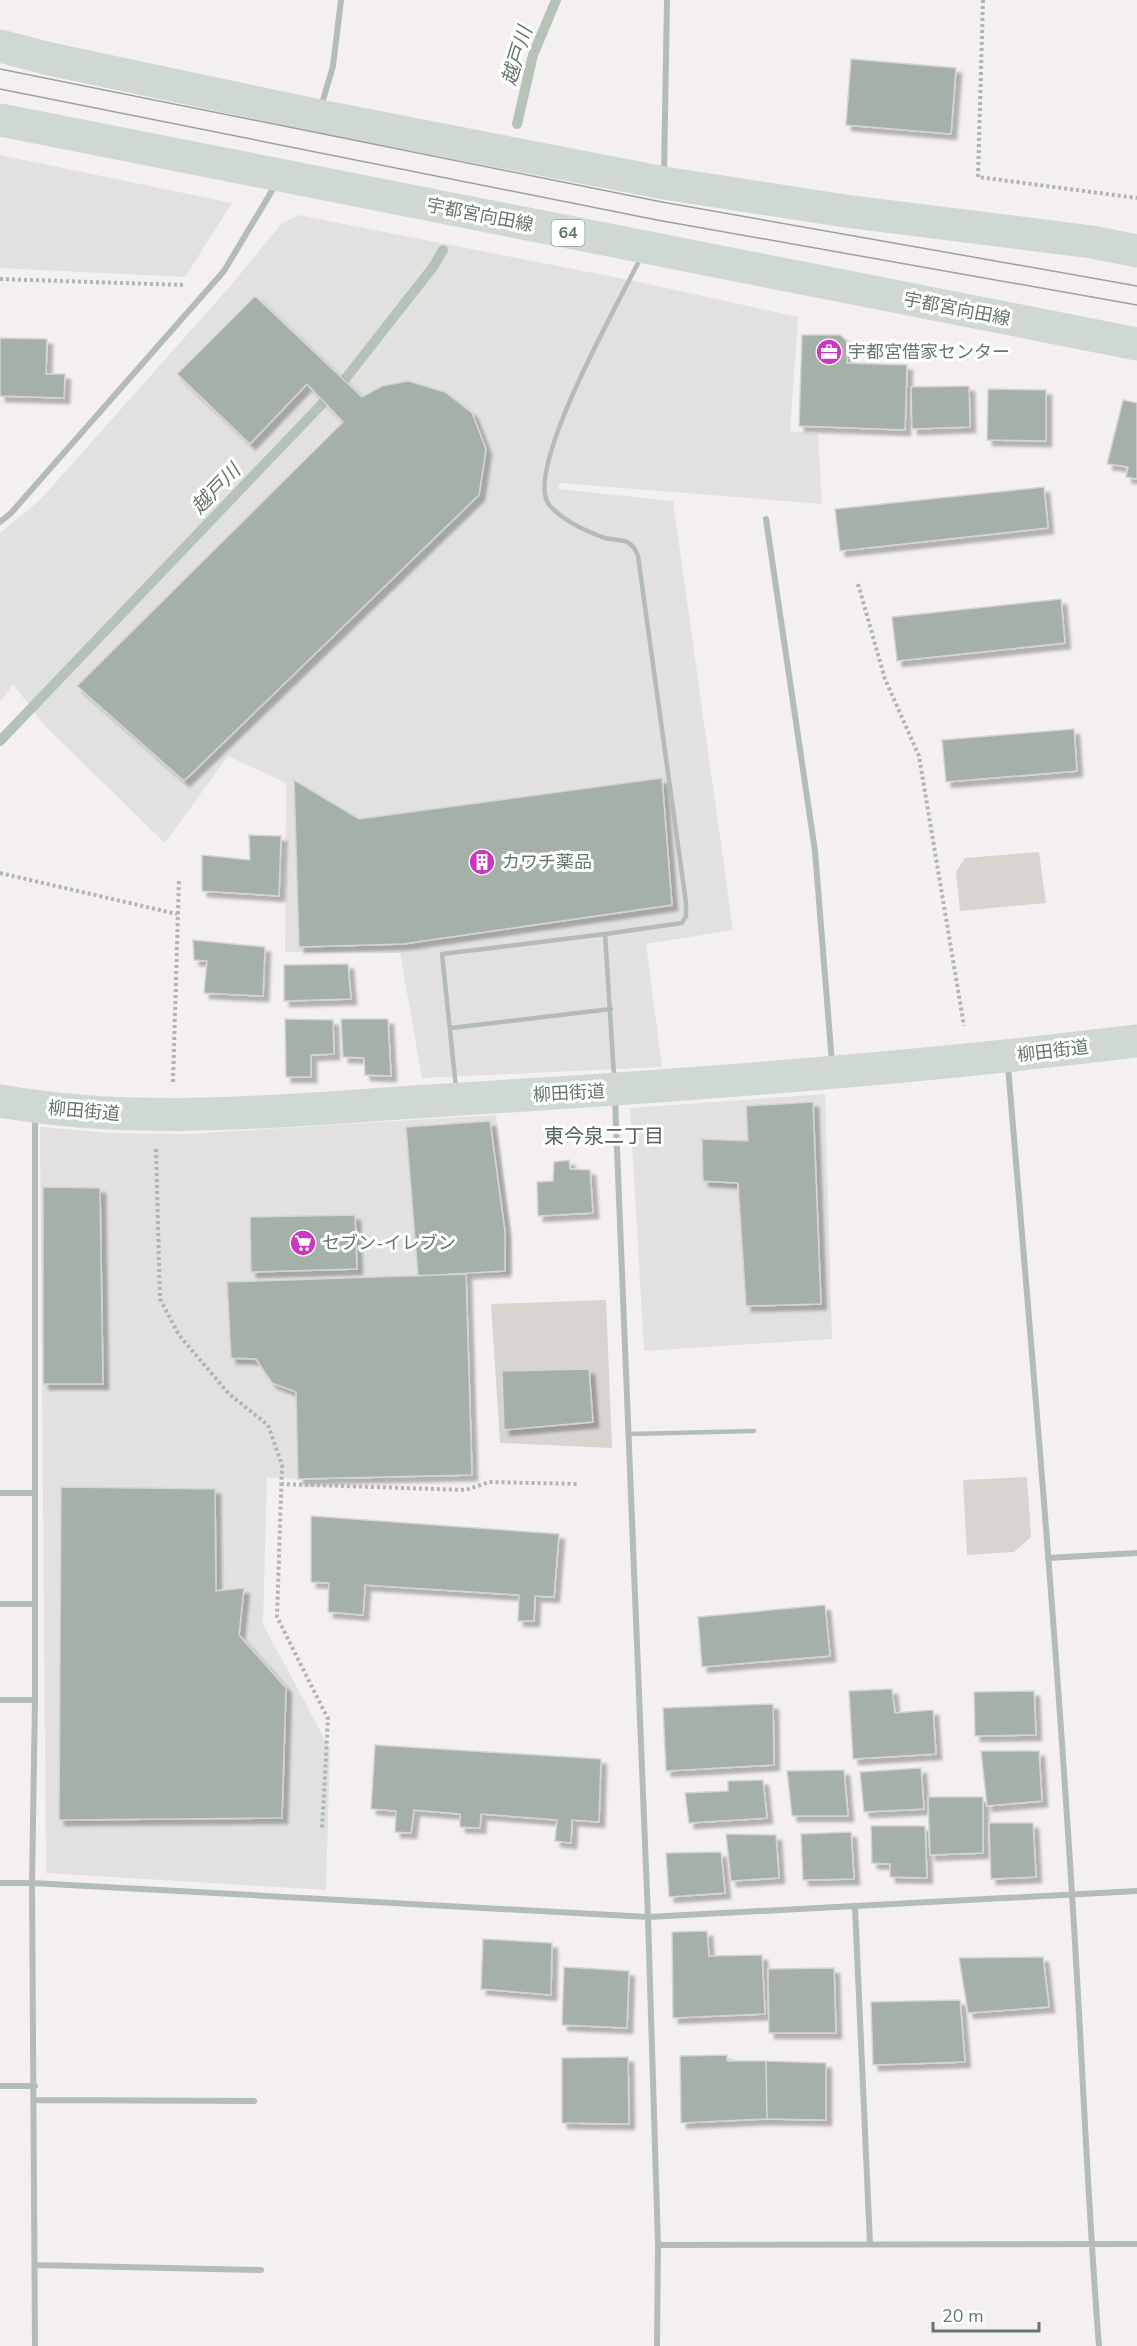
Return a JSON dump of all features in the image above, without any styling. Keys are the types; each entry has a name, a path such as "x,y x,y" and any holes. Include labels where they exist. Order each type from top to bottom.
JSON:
{"main road":[{"path":"0,46 61,62 319,116 664,183 845,211 1092,242 1137,251"},
{"name":"宇都宮向田線","path":"0,120 1137,344"},
{"name":"柳田街道","path":"0,1101 35,1107 109,1114 164,1115 614,1090 1007,1057 1137,1041"}],"street":[{"path":"319,116 333,66 342,0"},
{"path":"664,183 667,0"},
{"path":"0,522 224,271 280,176"},
{"path":"766,519 815,851 833,1072"},
{"path":"1007,1057 1048,1558 1072,1895 1091,2244 1099,2346"},
{"path":"614,1090 630,1434 648,1917 658,2245 657,2346"},
{"path":"35,1107 35,1700 32,1883 35,2346"},
{"path":"0,1493 35,1493"},
{"path":"1048,1558 1137,1553"},
{"path":"0,1604 35,1604"},
{"path":"0,1700 35,1700"},
{"path":"0,1883 648,1917 1137,1891"},
{"path":"855,1907 870,2244"},
{"path":"0,2086 34,2086"},
{"path":"35,2100 254,2101"},
{"path":"658,2245 1137,2244"},
{"path":"35,2265 261,2270"}],"lane":[{"path":"457,1099 442,954 682,923 686,916 638,556 627,542 607,538 572,524 550,506 543,496 546,468 566,409 589,356 645,248"},
{"path":"605,934 614,1090"},
{"path":"451,1028 610,1009"},
{"path":"630,1434 754,1431"}],"path":[{"path":"983,0 978,177 1137,198"},
{"path":"0,279 212,285"},
{"path":"858,584 885,679 919,756 970,1060"},
{"path":"0,873 177,914"},
{"path":"179,879 164,1115 160,1299 179,1335 229,1394 268,1425 282,1465 276,1617 328,1719 321,1830"},
{"path":"281,1484 466,1490 489,1482 579,1484"}],"shaded area":[{"path":"0,155 232,203 185,277 0,268"},
{"path":"298,215 639,282 798,317 790,431 818,434 822,504 560,483 558,489 673,501 733,930 646,944 662,1067 422,1078 400,953 285,952 286,783 228,756 165,843 44,725 13,684 0,702 0,533 41,499 233,283 281,224"},
{"path":"1039,852 1046,903 960,911 956,872 965,858"},
{"path":"825,1094 832,1339 644,1351 630,1108"},
{"path":"496,1115 511,1229 513,1274 466,1275 472,1475 298,1479 267,1477 263,1624 330,1749 326,1890 46,1873 40,1127 112,1133 186,1134"},
{"path":"606,1300 612,1448 500,1443 491,1304"},
{"path":"1027,1477 1031,1537 1014,1552 967,1555 963,1480"}],"building":[{"path":"851,59 956,68 951,134 846,125"},
{"path":"255,296 362,397 382,386 408,381 445,392 472,413 486,449 479,495 184,781 77,686 343,422 307,384 250,444 177,374"},
{"path":"802,335 840,335 848,345 847,363 907,365 905,430 799,426"},
{"path":"0,338 47,339 46,374 65,374 64,398 0,396"},
{"path":"969,386 970,427 912,429 911,387"},
{"path":"988,389 1046,390 1046,441 987,440"},
{"path":"1123,400 1137,403 1137,479 1126,477 1128,467 1107,464"},
{"path":"1044,487 1048,528 840,551 835,509"},
{"path":"1061,599 1065,643 897,661 892,617"},
{"path":"1074,729 1077,771 946,782 942,740"},
{"name":"カワチ薬品","path":"662,778 672,905 403,944 299,947 294,780 359,819"},
{"path":"249,835 281,836 279,896 202,891 202,855 250,860"},
{"path":"193,940 265,947 263,996 204,993 207,961 194,960"},
{"path":"348,964 351,999 284,1001 284,965"},
{"path":"285,1019 333,1020 334,1054 311,1055 311,1077 286,1077"},
{"path":"341,1019 388,1019 391,1076 365,1075 364,1058 343,1057"},
{"path":"813,1102 821,1304 746,1306 738,1183 703,1181 702,1139 748,1141 746,1106"},
{"path":"490,1121 505,1232 505,1271 418,1276 406,1127"},
{"path":"569,1160 570,1169 590,1170 593,1213 538,1216 537,1182 553,1181 554,1162"},
{"path":"43,1187 100,1188 103,1384 43,1384"},
{"name":"セブン-イレブン","path":"355,1215 357,1269 251,1272 250,1217"},
{"path":"466,1274 472,1475 298,1479 296,1392 272,1383 256,1359 231,1358 227,1282"},
{"path":"589,1369 593,1422 504,1430 502,1371"},
{"path":"61,1487 215,1489 216,1591 244,1588 239,1635 286,1688 282,1818 59,1820"},
{"path":"311,1516 559,1534 554,1597 535,1596 534,1621 518,1621 519,1595 365,1585 363,1615 328,1612 329,1583 311,1582"},
{"path":"825,1605 830,1656 702,1667 698,1617"},
{"path":"892,1689 895,1713 933,1710 936,1754 853,1759 849,1691"},
{"path":"1034,1691 1036,1735 975,1736 974,1692"},
{"path":"773,1704 774,1765 666,1771 663,1708"},
{"path":"375,1745 601,1759 599,1822 572,1820 571,1843 555,1841 557,1820 481,1814 480,1828 460,1827 460,1814 414,1810 411,1833 395,1832 396,1811 371,1809"},
{"path":"981,1751 1039,1751 1042,1801 987,1806"},
{"path":"921,1768 924,1809 864,1812 860,1772"},
{"path":"844,1770 848,1816 792,1816 787,1771"},
{"path":"763,1780 767,1818 689,1823 685,1793 728,1791 728,1781"},
{"path":"928,1797 983,1797 983,1853 930,1855"},
{"path":"989,1823 1033,1823 1036,1877 991,1879"},
{"path":"871,1826 925,1826 927,1878 890,1877 890,1864 872,1863"},
{"path":"851,1832 854,1879 803,1880 801,1834"},
{"path":"726,1834 776,1835 779,1878 731,1881"},
{"path":"721,1852 725,1893 669,1897 666,1853"},
{"path":"707,1931 709,1956 762,1955 765,2014 673,2018 672,1932"},
{"path":"483,1939 552,1943 551,1995 481,1989"},
{"path":"1043,1957 1049,2007 968,2013 959,1958"},
{"path":"564,1967 629,1971 627,2028 562,2025"},
{"path":"834,1968 836,2033 769,2033 768,1969"},
{"path":"960,2000 965,2062 873,2065 871,2002"},
{"path":"727,2055 727,2061 766,2061 767,2119 681,2123 680,2056"},
{"path":"628,2057 629,2124 562,2123 562,2058"},
{"path":"766,2061 826,2063 826,2120 767,2119"}],"waterway":[{"name":"越戸川","path":"517,124 533,55 556,0"},
{"name":"越戸川","path":"0,741 342,383 433,267 443,250"}],"tram line":[{"path":"0,69 662,202 1137,286"},
{"path":"0,89 657,220 1137,305"}],"place":[{"name":"宇都宮借家センター","path":"829,352"},
{"name":"カワチ薬品","path":"482,862"},
{"name":"セブン-イレブン","path":"303,1243"}],"district":[{"name":"東今泉二丁目","path":"604,1136"}]}
